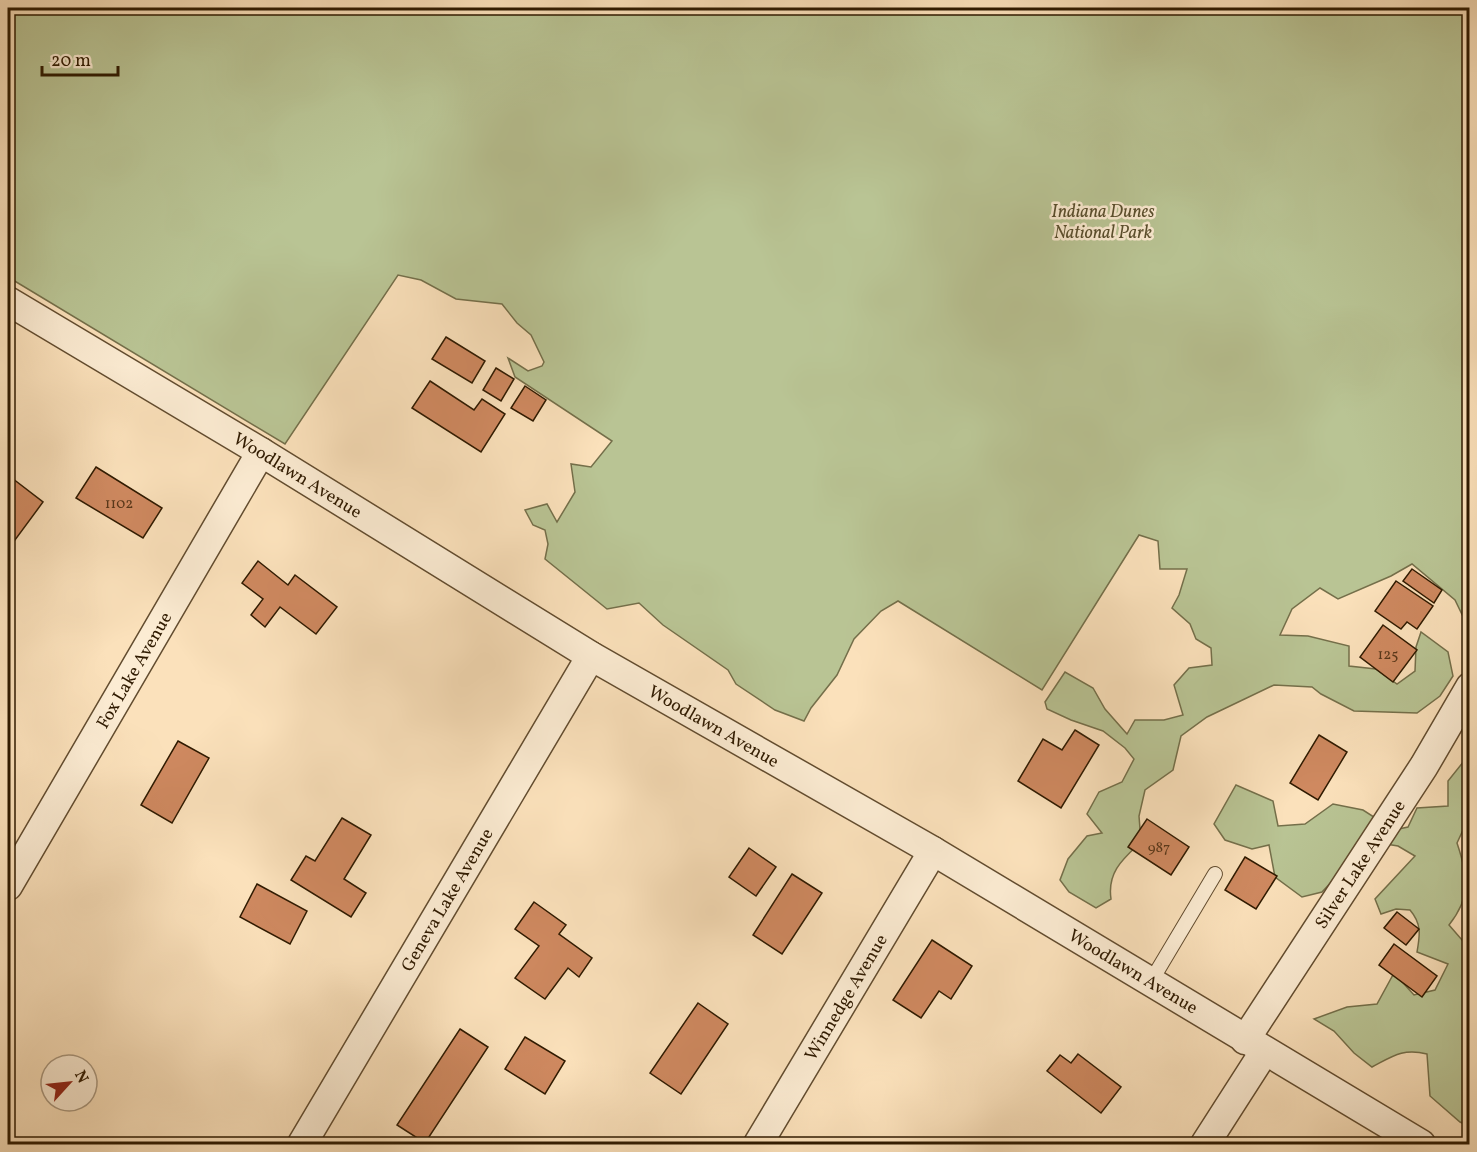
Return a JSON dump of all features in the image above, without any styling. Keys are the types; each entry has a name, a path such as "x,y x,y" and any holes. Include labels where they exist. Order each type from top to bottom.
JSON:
{"street":[{"name":"Woodlawn Avenue","path":"8,302 261,452 591,656 933,851 1421,1144"},
{"name":"Fox Lake Avenue","path":"8,886 261,452"},
{"name":"Geneva Lake Avenue","path":"302,1144 591,656"},
{"name":"Silver Lake Avenue","path":"1205,1144 1255,1046 1470,687"},
{"name":"Winnedge Avenue","path":"758,1144 933,851"}],"lane":[{"path":"1150,983 1215,874"}],"green space":[{"name":"Indiana Dunes National Park","path":"8,8 1469,8 1469,629 1455,600 1412,564 1391,576 1338,599 1320,588 1292,609 1280,635 1308,636 1349,646 1349,666 1376,669 1397,684 1415,671 1416,647 1421,632 1448,652 1453,676 1440,696 1417,713 1354,711 1312,687 1274,685 1207,717 1181,736 1173,770 1145,790 1139,816 1141,842 1123,860 1114,874 1110,889 1111,899 1096,908 1069,892 1060,880 1068,859 1087,836 1102,833 1087,814 1099,792 1122,782 1134,759 1125,748 1103,731 1047,709 1045,702 1065,672 1093,688 1105,709 1127,734 1135,720 1164,720 1183,715 1174,685 1189,668 1212,665 1211,648 1196,639 1190,624 1172,608 1179,595 1187,569 1160,569 1158,541 1139,535 1042,690 898,601 881,611 854,639 837,675 811,708 804,721 775,710 736,684 728,670 663,625 639,603 607,609 545,559 548,544 545,530 533,525 525,510 547,504 557,522 575,492 571,464 591,467 612,441 515,377 508,358 528,371 542,366 544,362 531,335 517,323 502,304 456,299 421,280 398,275 285,444 8,277"},
{"path":"1468,756 1469,817 1457,843 1464,866 1465,895 1462,905 1449,925 1469,948 1469,1126 1460,1122 1430,1096 1427,1054 1411,1052 1392,1056 1372,1067 1354,1053 1334,1031 1314,1019 1347,1007 1377,1004 1394,973 1414,995 1435,990 1448,964 1417,952 1419,930 1417,920 1410,910 1396,909 1381,914 1375,899 1415,856 1398,846 1367,841 1322,892 1302,897 1275,877 1269,845 1252,849 1225,840 1214,824 1236,785 1273,801 1278,826 1305,824 1333,804 1363,810 1394,830 1408,827 1417,808 1448,806 1448,781"}],"building":[{"path":"446,337 485,361 472,383 432,359"},
{"path":"496,368 514,379 501,401 483,390"},
{"path":"430,381 474,410 482,399 505,414 481,452 412,408"},
{"path":"525,386 546,400 533,421 511,408"},
{"path":"96,467 162,508 143,538 76,498"},
{"path":"8,475 43,502 15,540 8,534"},
{"path":"258,561 288,585 295,575 337,607 316,634 280,607 265,627 251,615 263,599 242,583"},
{"path":"1412,569 1442,590 1434,603 1403,581"},
{"path":"1396,581 1433,606 1417,629 1407,622 1401,629 1375,611"},
{"path":"1383,625 1417,650 1393,682 1360,657"},
{"path":"1075,730 1099,745 1061,808 1018,781 1043,739 1062,750"},
{"path":"1319,735 1347,752 1318,800 1290,783"},
{"path":"178,741 209,758 172,823 141,805"},
{"path":"342,818 371,835 344,879 366,893 351,917 291,880 306,856 315,861"},
{"path":"1147,819 1189,847 1171,875 1128,847"},
{"path":"749,848 776,867 756,896 729,877"},
{"path":"1245,857 1277,876 1256,909 1225,890"},
{"path":"792,874 822,893 782,954 753,935"},
{"path":"257,884 307,911 290,944 240,917"},
{"path":"534,902 566,925 559,934 592,958 579,977 568,968 545,999 515,978 539,946 515,929"},
{"path":"1397,912 1419,929 1406,945 1384,928"},
{"path":"932,940 972,966 951,999 939,991 921,1018 893,1000"},
{"path":"1394,944 1437,976 1422,997 1379,965"},
{"path":"698,1003 728,1024 681,1094 650,1073"},
{"path":"460,1029 488,1047 425,1143 397,1125"},
{"path":"525,1037 565,1061 545,1094 505,1069"},
{"path":"1078,1054 1121,1087 1101,1113 1047,1071 1060,1055 1071,1063"}]}
